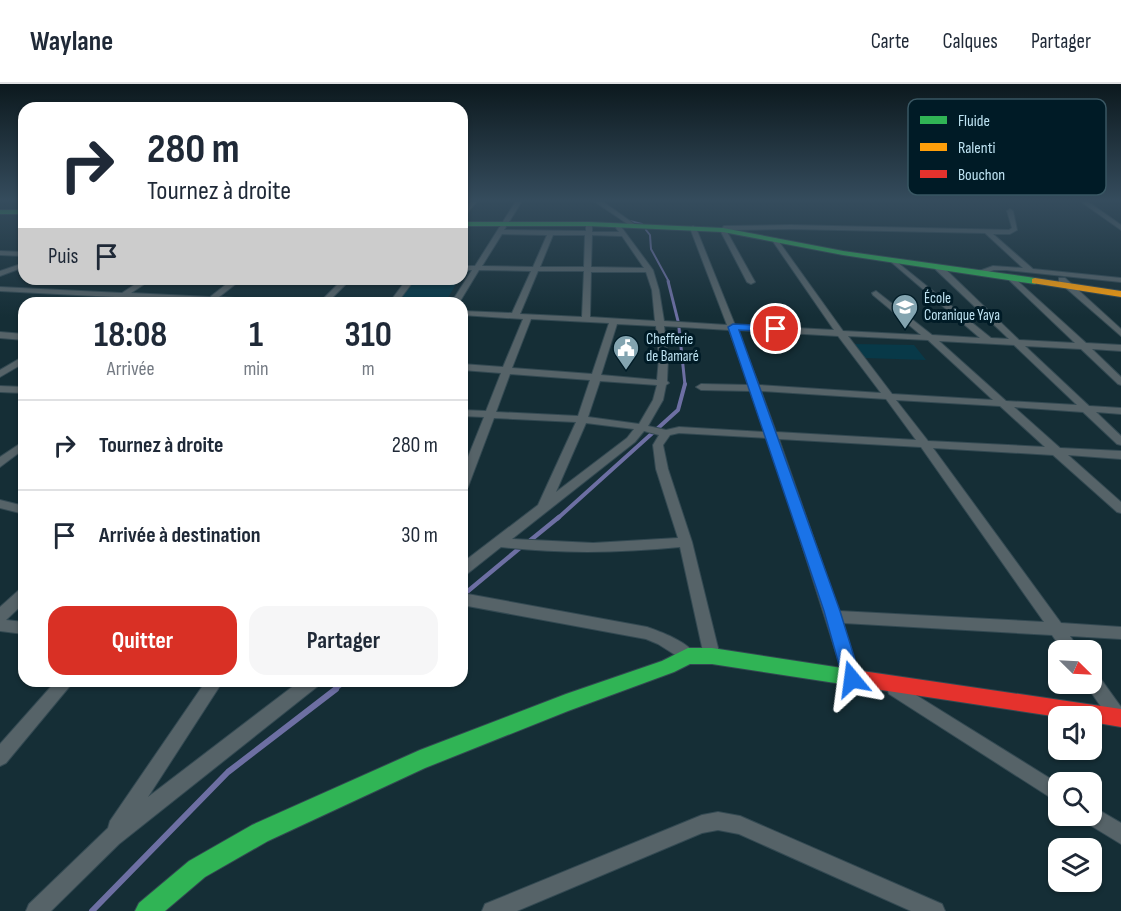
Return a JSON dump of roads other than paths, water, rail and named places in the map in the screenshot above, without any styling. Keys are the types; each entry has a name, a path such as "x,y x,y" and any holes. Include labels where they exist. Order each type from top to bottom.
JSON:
{"street":[{"path":"468,281 494,240"},
{"path":"515,315 548,240"},
{"path":"586,319 589,240"},
{"path":"468,565 631,440 653,414 664,383 665,364 657,294 649,270 632,240"},
{"path":"698,240 756,388 834,617 852,679"},
{"path":"728,240 751,282"},
{"path":"775,240 1121,294"},
{"path":"775,240 1064,640"},
{"path":"996,240 1031,271"},
{"path":"0,253 18,254"},
{"path":"892,260 988,340"},
{"path":"0,274 18,267"},
{"path":"938,267 1121,442"},
{"path":"468,268 649,270"},
{"path":"982,273 993,268 1120,281"},
{"path":"1120,281 1116,273 1121,270"},
{"path":"1054,273 1121,333"},
{"path":"1012,278 1121,382"},
{"path":"120,297 139,285"},
{"path":"215,297 230,285"},
{"path":"329,297 341,285"},
{"path":"0,289 152,297"},
{"path":"876,293 1121,509"},
{"path":"468,313 1121,348"},
{"path":"468,472 528,316"},
{"path":"541,511 582,421 614,321"},
{"path":"0,335 18,336"},
{"path":"0,374 18,363"},
{"path":"468,367 664,383"},
{"path":"701,387 756,388 1121,411"},
{"path":"0,389 18,390"},
{"path":"468,413 643,427 666,433 680,430 771,434 1121,455"},
{"path":"666,433 658,445 662,469 686,542 712,656"},
{"path":"0,463 18,449"},
{"path":"0,504 18,508"},
{"path":"499,542 547,548 620,549 686,542"},
{"path":"0,616 18,600"},
{"path":"468,601 647,633 663,639 688,656"},
{"path":"834,617 1121,633"},
{"path":"0,625 18,627"},
{"path":"147,911 197,869 260,832 420,760 566,703 668,667 688,656 712,656 889,685 1120,718"},
{"path":"889,685 1048,787"},
{"path":"0,757 61,687"},
{"path":"112,837 211,687"},
{"path":"36,911 112,837 304,687"},
{"path":"1102,694 1120,718"},
{"path":"492,911 669,836 718,820 740,825 936,911"},
{"path":"1102,822 1121,834"}],"waterway":[{"path":"650,240 651,249 669,282"},
{"path":"668,281 678,321"},
{"path":"679,328 685,384"},
{"path":"557,519 678,410 685,384"},
{"path":"527,543 559,517"},
{"path":"468,591 521,547"},
{"path":"334,690 338,687"},
{"path":"92,911 228,772 336,689"}],"place":[{"name":"École Coranique Yaya","path":"905,330"},
{"name":"Chefferie de Bamaré","path":"626,371"}]}
